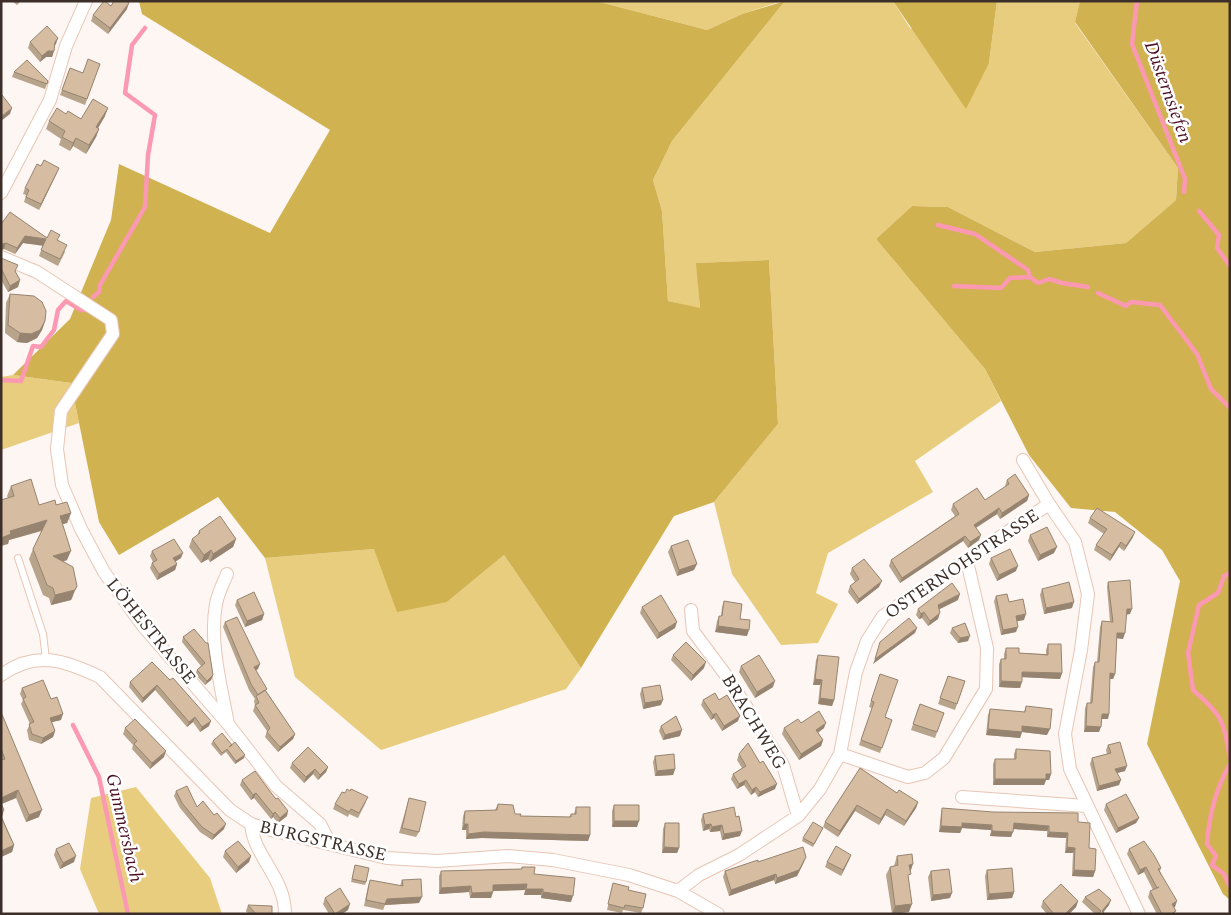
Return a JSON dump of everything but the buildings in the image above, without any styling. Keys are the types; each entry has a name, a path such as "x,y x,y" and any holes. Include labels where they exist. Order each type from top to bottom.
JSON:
{"street":[{"path":"1,193 50,100 66,46 86,1"},
{"name":"LÖHESTRASSE","path":"1,257 37,272 111,320 113,334 62,411 57,448 62,485 81,529 104,572 143,626 228,724 276,786 320,824 329,842"},
{"name":"OSTERNOHSTRASSE","path":"1024,460 1049,504 1075,542 1088,594 1081,650 1065,734 1070,769 1139,914"},
{"name":"OSTERNOHSTRASSE","path":"798,816 820,789 840,754 856,672 867,641 883,616 1049,504"},
{"path":"840,754 908,777 925,773 944,758 986,689 987,648 967,561"},
{"name":"LÖHESTRASSE","path":"227,574 218,595 215,619 216,659 228,724"},
{"name":"BRACHWEG","path":"691,610 693,631 728,678 783,765 798,816"},
{"name":"BURGSTRASSE","path":"1,675 12,667 46,659 72,663 100,676 230,810 252,824 387,858 436,861 508,856 553,860 629,875 678,892 718,914"},
{"path":"962,797 1086,806"},
{"path":"678,892 699,875 739,856 798,816"},
{"path":"252,824 253,838 282,888 285,914"}],"lane":[{"path":"18,558 43,634 46,659"}],"shaded area":[{"path":"139,1 596,1 707,30 742,14 785,1 672,141 653,180 662,211 668,301 700,308 696,263 769,260 778,424 714,502 674,516 581,668 504,555 447,602 397,612 374,549 265,558 218,497 119,555 99,522 71,383 13,375 70,319 111,220 119,164 270,233 330,130 142,14"},
{"path":"596,1 782,1 742,14 707,30"},
{"path":"785,1 893,1 910,28 989,63 997,1 1080,1 1075,23 1178,168 1176,200 1126,243 1035,252 948,207 912,206 876,239 985,369 1001,401 915,461 933,492 828,553 816,593 838,604 818,643 781,645 732,574 714,502 778,424 769,260 697,263 700,309 668,301 662,211 653,180 672,141"},
{"path":"893,1 997,1 989,63 966,109"},
{"path":"1080,1 1230,1 1230,900 1223,894 1147,744 1180,581 1162,550 1115,512 1071,508 1029,455 985,369 876,239 912,206 948,207 1035,252 1126,243 1176,200 1178,168 1075,22"},
{"path":"13,375 71,383 79,423 1,450 1,377"},
{"path":"374,549 447,602 504,555 581,668 566,689 381,750 295,677 265,558"},
{"path":"136,787 210,878 222,914 99,914 80,869 91,798"}],"waterway":[{"name":"Düsternsiefen","path":"1137,1 1132,44 1185,179 1184,192"},
{"name":"Gummersbach","path":"93,297 99,292 100,285 145,207 148,155 155,115 125,93 132,45 145,28"},
{"name":"Düsternsiefen","path":"1199,211 1219,235 1217,248 1230,266"},
{"path":"938,225 975,234 1028,270 1030,277 1038,283 1049,279 1088,287"},
{"path":"954,286 1001,288 1010,278 1030,277"},
{"path":"1098,293 1126,306 1131,302 1160,305 1197,354 1211,389 1230,408"},
{"name":"Gummersbach","path":"1,380 21,381 33,346 41,347 54,330 58,310 66,301 81,310 86,310"},
{"name":"Düsternsiefen","path":"1230,573 1224,576 1218,593 1199,605 1188,653 1193,690 1210,706 1220,719 1230,758"},
{"name":"Gummersbach","path":"73,725 99,777 128,914"},
{"name":"Düsternsiefen","path":"1230,764 1214,802 1207,844 1216,856 1212,865 1224,874 1230,887"}]}
